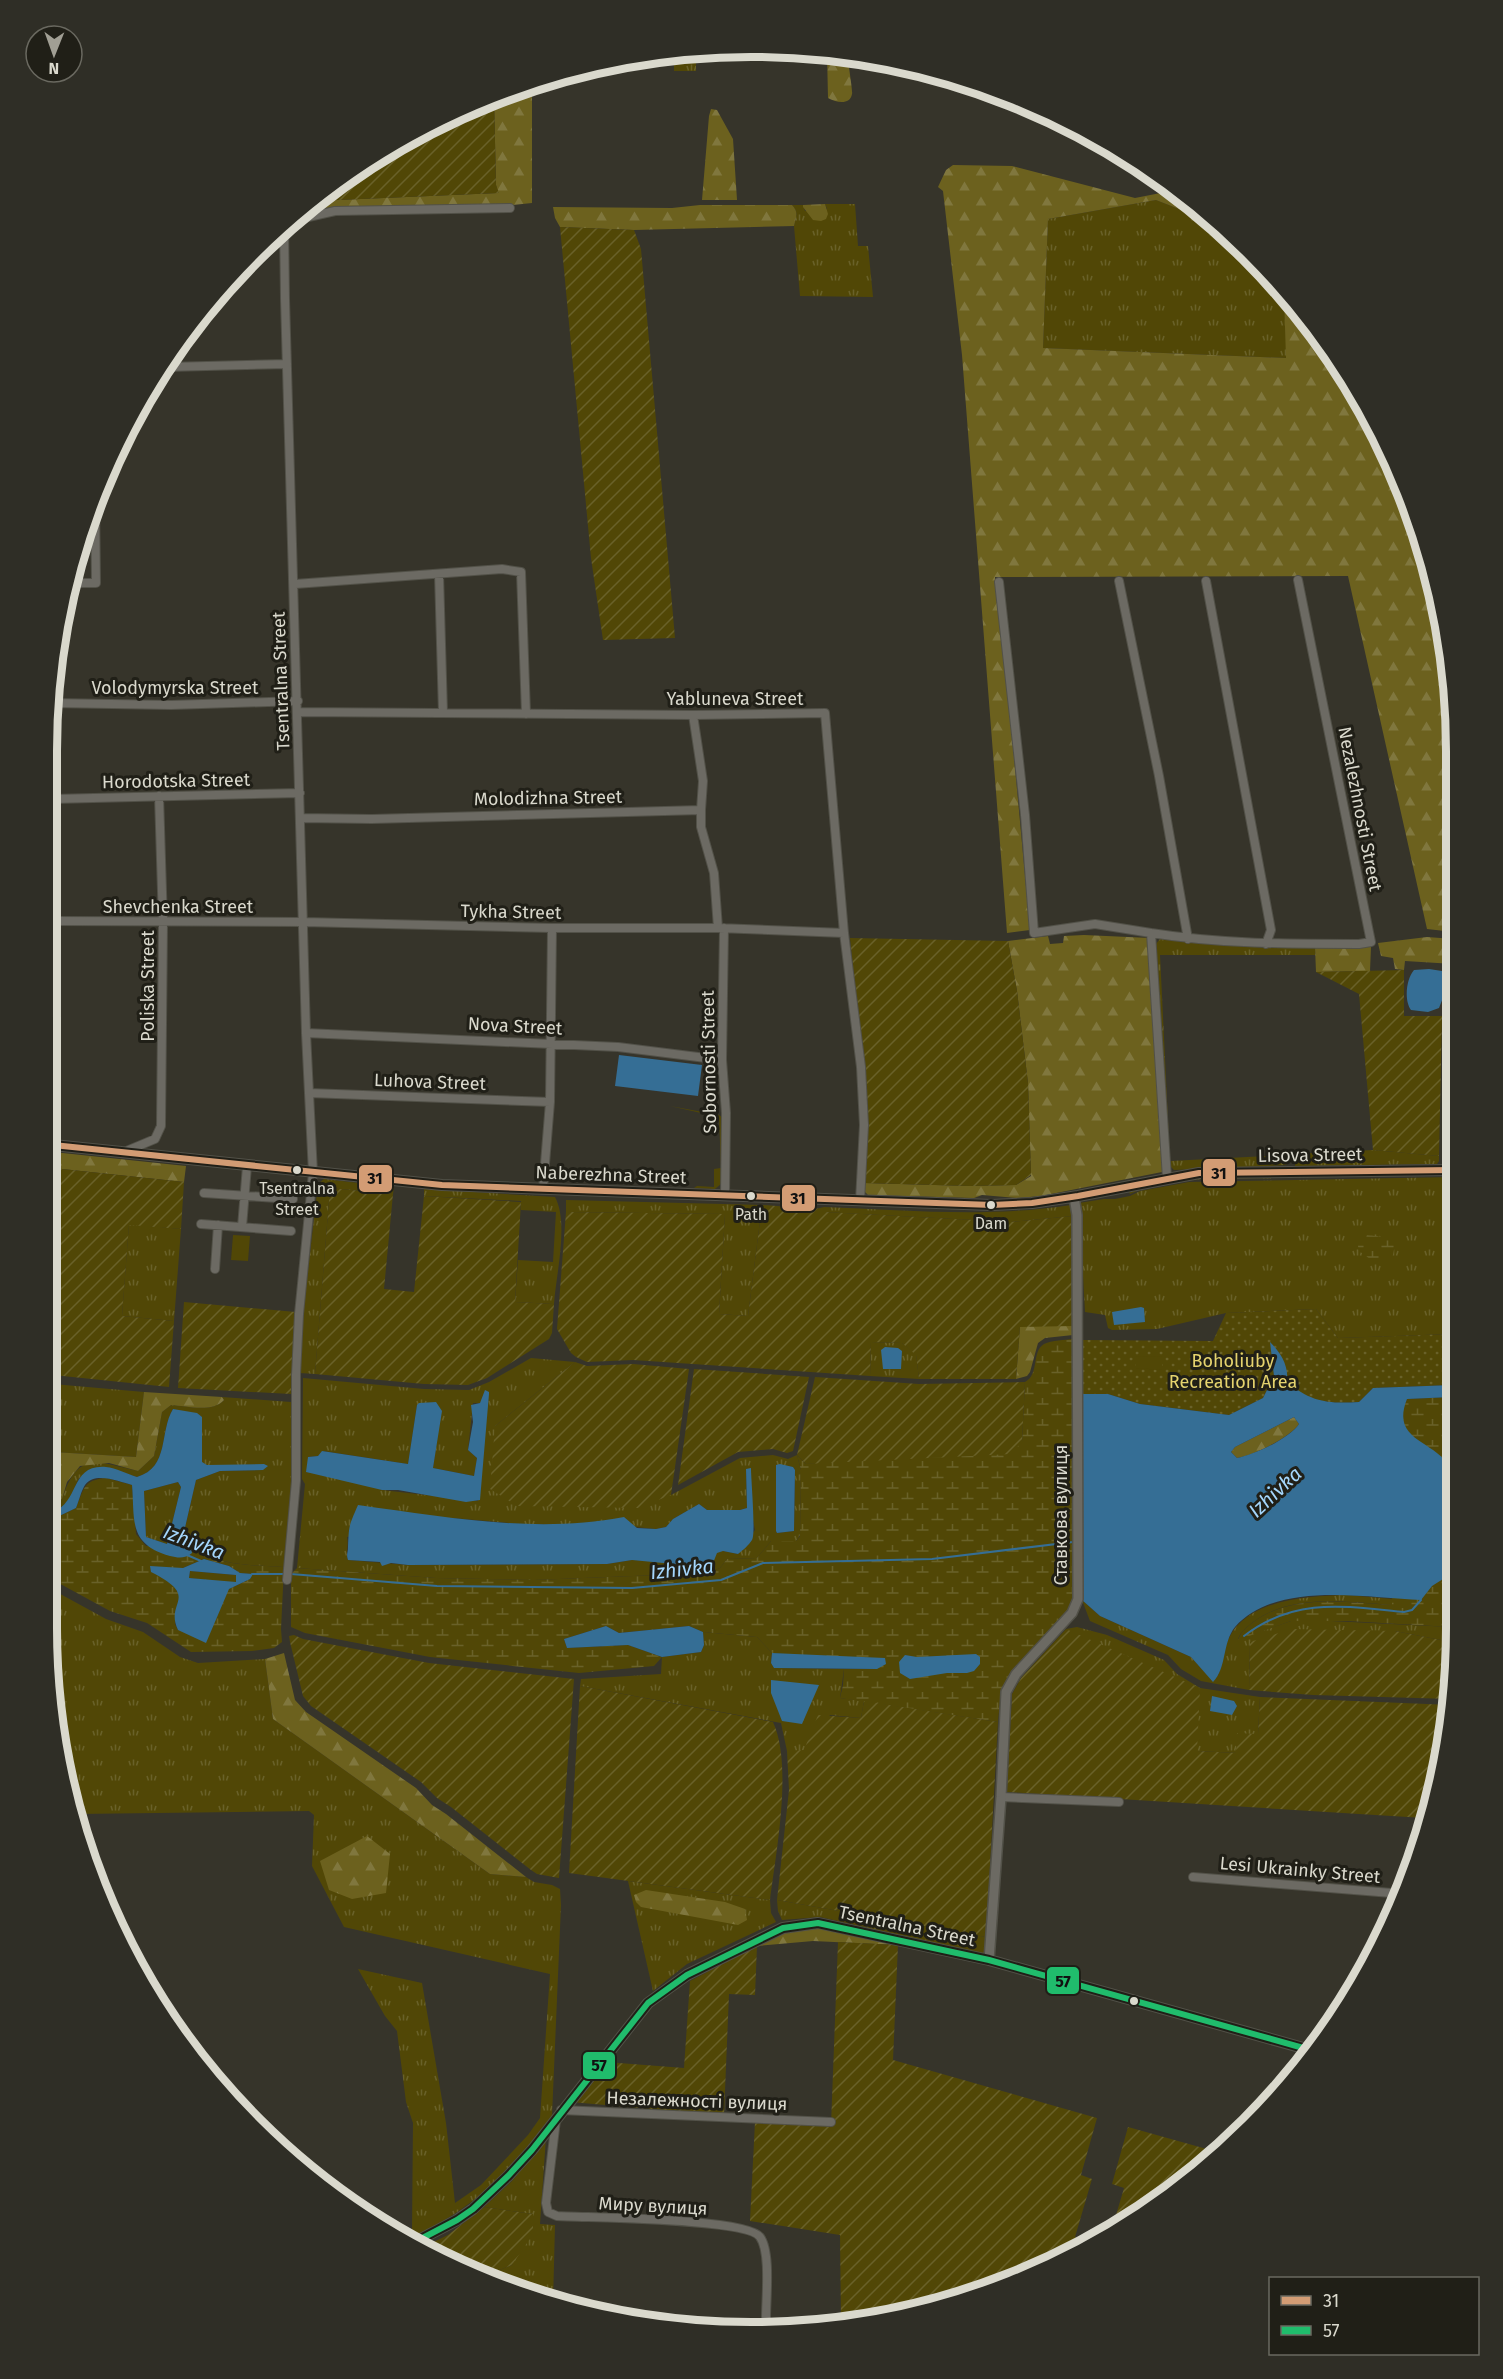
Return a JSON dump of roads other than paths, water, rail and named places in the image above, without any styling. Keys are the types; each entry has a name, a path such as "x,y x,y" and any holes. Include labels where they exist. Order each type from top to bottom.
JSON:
{"street":[{"path":"308,218 335,211 510,208"},
{"name":"Tsentralna Street","path":"286,236 287,364 306,1033 313,1173"},
{"path":"173,367 287,364"},
{"path":"78,583 96,583 95,525"},
{"path":"295,584 502,569 521,572 526,714"},
{"path":"439,574 443,713"},
{"path":"1206,580 1271,930 1266,944"},
{"name":"Nezalezhnosti Street","path":"999,582 1025,815 1034,933 1095,924 1188,939 1266,944 1371,942 1298,580"},
{"path":"1119,581 1159,776 1188,939"},
{"name":"Volodymyrska Street","path":"58,703 171,705 298,701"},
{"name":"Yabluneva Street","path":"298,712 693,715 825,713 844,933 861,1067 864,1125 861,1201"},
{"path":"693,715 703,781 701,827 714,873 721,928"},
{"name":"Horodotska Street","path":"57,799 300,793"},
{"name":"Poliska Street","path":"123,1153 155,1139 161,1126 163,923 159,796"},
{"name":"Molodizhna Street","path":"300,818 372,819 701,810"},
{"name":"Shevchenka Street","path":"57,921 304,922"},
{"name":"Tykha Street","path":"304,922 552,928 721,928 844,933"},
{"path":"543,1188 550,1102 552,928"},
{"name":"Sobornosti Street","path":"721,928 722,1060 726,1113 725,1196"},
{"path":"1151,933 1167,1178"},
{"name":"Nova Street","path":"306,1033 551,1042 618,1047 722,1060"},
{"name":"Luhova Street","path":"309,1093 550,1102"},
{"name":"Naberezhna Street","path":"57,1146 442,1185 992,1205 1032,1203 1074,1197 1167,1178"},
{"path":"242,1227 247,1166"},
{"name":"Lisova Street","path":"1167,1178 1198,1173 1446,1170"},
{"path":"287,1580 297,1462 296,1397 299,1314 313,1173"},
{"path":"204,1193 293,1199"},
{"name":"Ставкова вулиця","path":"989,1956 1006,1692 1016,1674 1072,1613 1078,1599 1077,1215 1074,1197"},
{"path":"201,1224 291,1231"},
{"path":"215,1269 218,1225"},
{"path":"1001,1797 1119,1802"},
{"name":"Lesi Ukrainky Street","path":"1193,1877 1393,1893"},
{"name":"Tsentralna Street","path":"422,2239 444,2228 473,2209 508,2176 532,2150 648,2003 687,1975 783,1928 818,1923 989,1956 1304,2048"},
{"name":"Незалежності вулиця","path":"559,2114 831,2122"},
{"name":"Миру вулиця","path":"559,2114 546,2203 548,2212 721,2224 752,2230 758,2234 764,2250 766,2318"}],"water":[{"path":"1429,969 1442,971 1446,974 1446,990 1439,1008 1428,1012 1411,1010 1407,996 1408,984 1414,970"},
{"path":"619,1055 702,1065 698,1096 615,1086"},
{"path":"1144,1308 1145,1322 1114,1325 1112,1312"},
{"path":"1270,1342 1283,1360 1287,1371 1287,1382 1304,1394 1320,1400 1338,1403 1359,1402 1373,1388 1446,1385 1446,1397 1407,1399 1403,1413 1404,1424 1409,1432 1446,1462 1446,1577 1432,1586 1421,1600 1323,1595 1298,1597 1274,1603 1253,1612 1231,1633 1221,1670 1213,1682 1191,1657 1100,1616 1082,1600 1081,1394 1108,1394 1140,1404 1229,1415 1263,1398 1274,1376","holes":["1294,1417 1299,1424 1280,1440 1253,1453 1237,1458 1231,1452 1235,1447"]},
{"path":"885,1347 898,1348 902,1351 901,1369 883,1369 881,1350"},
{"path":"485,1390 489,1394 480,1500 466,1502 398,1490 382,1490 306,1472 308,1457 318,1456 322,1451 408,1464 417,1405 436,1402 442,1411 433,1468 474,1476 477,1458 468,1450 473,1422 471,1405 480,1403"},
{"path":"173,1409 197,1413 202,1417 202,1462 207,1465 264,1464 268,1466 263,1470 220,1471 196,1480 184,1532 191,1545 192,1553 184,1557 170,1556 147,1545 136,1530 132,1485 114,1480 101,1478 89,1481 84,1487 76,1508 57,1517 57,1510 68,1500 86,1471 106,1467 137,1477 147,1472 155,1465 159,1457","holes":["178,1482 181,1487 167,1544 146,1537 144,1491"]},
{"path":"776,1465 793,1467 795,1470 794,1531 777,1533"},
{"path":"751,1468 752,1540 738,1554 723,1551 717,1553 713,1563 684,1565 632,1560 607,1564 408,1565 391,1563 382,1566 380,1562 348,1560 347,1558 350,1525 358,1505 458,1519 524,1524 591,1522 624,1517 637,1528 656,1529 666,1527 673,1519 699,1504 707,1510 747,1508 746,1469"},
{"path":"204,1559 229,1566 240,1573 253,1574 250,1579 229,1589 206,1643 178,1630 175,1612 178,1594 175,1588 151,1572 150,1566 183,1568","holes":["190,1571 236,1575 236,1582 189,1578"]},
{"path":"606,1626 619,1633 689,1626 703,1632 704,1645 701,1652 662,1657 628,1645 567,1648 564,1639"},
{"path":"772,1653 885,1658 886,1664 877,1669 774,1668 771,1663"},
{"path":"976,1654 980,1657 980,1664 974,1671 967,1673 947,1673 910,1679 900,1673 899,1662 905,1655 917,1657"},
{"path":"771,1680 819,1685 802,1724 782,1721 771,1693"},
{"path":"1212,1696 1234,1701 1237,1706 1232,1715 1210,1711"}],"waterway":[{"name":"Izhivka","path":"291,1574 437,1586 632,1588 721,1580 763,1563 932,1559 1073,1542"},
{"name":"Izhivka","path":"187,1555 201,1561"},
{"name":"Izhivka","path":"252,1574 285,1574"},
{"path":"1244,1636 1282,1615 1301,1610 1340,1607 1404,1612 1412,1610 1421,1600"}],"place":[{"name":"Tsentralna Street","path":"297,1170"},
{"name":"Path","path":"751,1196"},
{"name":"Dam","path":"991,1205"}],"park label":[{"name":"Boholiuby Recreation Area","path":"1233,1371"}]}
